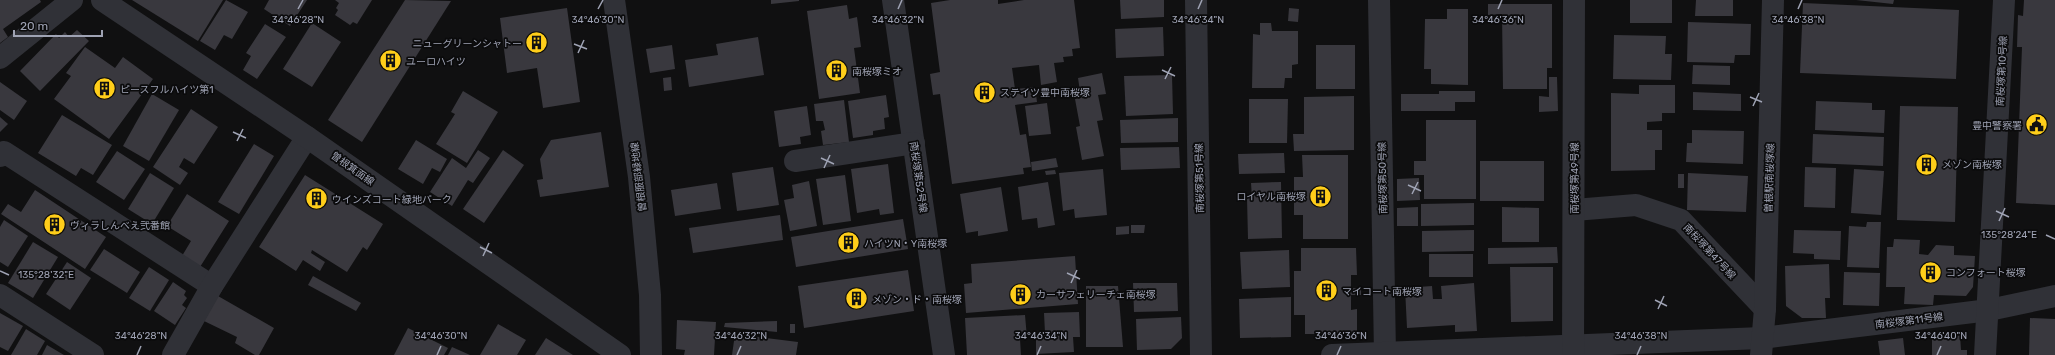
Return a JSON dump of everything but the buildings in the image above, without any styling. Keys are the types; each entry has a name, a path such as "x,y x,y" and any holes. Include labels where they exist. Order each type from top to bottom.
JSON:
{"street":[{"path":"0,58 72,0"},
{"name":"曽根箕面線","path":"102,0 307,137 620,355"},
{"name":"曽根服部緑地線","path":"614,0 639,177 650,295 651,355"},
{"name":"南桜塚第52号線","path":"893,0 944,355"},
{"name":"南桜塚第51号線","path":"1196,0 1201,355"},
{"name":"南桜塚第50号線","path":"1379,0 1385,353"},
{"name":"南桜塚第49号線","path":"1573,351 1574,0"},
{"name":"曽根駅南桜塚線","path":"1762,346 1765,309 1774,0"},
{"name":"南桜塚第10号線","path":"1985,355 1989,310 2004,0"},
{"path":"173,355 212,286 307,137"},
{"path":"795,161 914,143"},
{"path":"0,156 4,152 212,286"},
{"name":"南桜塚第47号線","path":"1574,210 1636,205 1681,220 1765,309"},
{"path":"0,295 93,355"},
{"name":"南桜塚第11号線","path":"1332,355 1762,346 1989,310 2055,296"}],"place":[{"name":"ニューグリーンシャトー","path":"537,43"},
{"name":"ユーロハイツ","path":"390,61"},
{"name":"南桜塚ミオ","path":"836,71"},
{"name":"ピースフルハイツ第1","path":"104,89"},
{"name":"ステイツ豊中南桜塚","path":"984,92"},
{"name":"豊中警察署","path":"2037,125"},
{"name":"メゾン南桜塚","path":"1927,164"},
{"name":"ロイヤル南桜塚","path":"1321,196"},
{"name":"ウインズコート緑地パーク","path":"316,199"},
{"name":"ヴィラしんべえ弐番館","path":"54,225"},
{"name":"ハイツN・Y南桜塚","path":"849,243"},
{"name":"コンフォート桜塚","path":"1930,272"},
{"name":"マイコート南桜塚","path":"1327,291"},
{"name":"カーサフェリーチェ南桜塚","path":"1021,294"},
{"name":"メゾン・ド・南桜塚","path":"856,299"}]}
